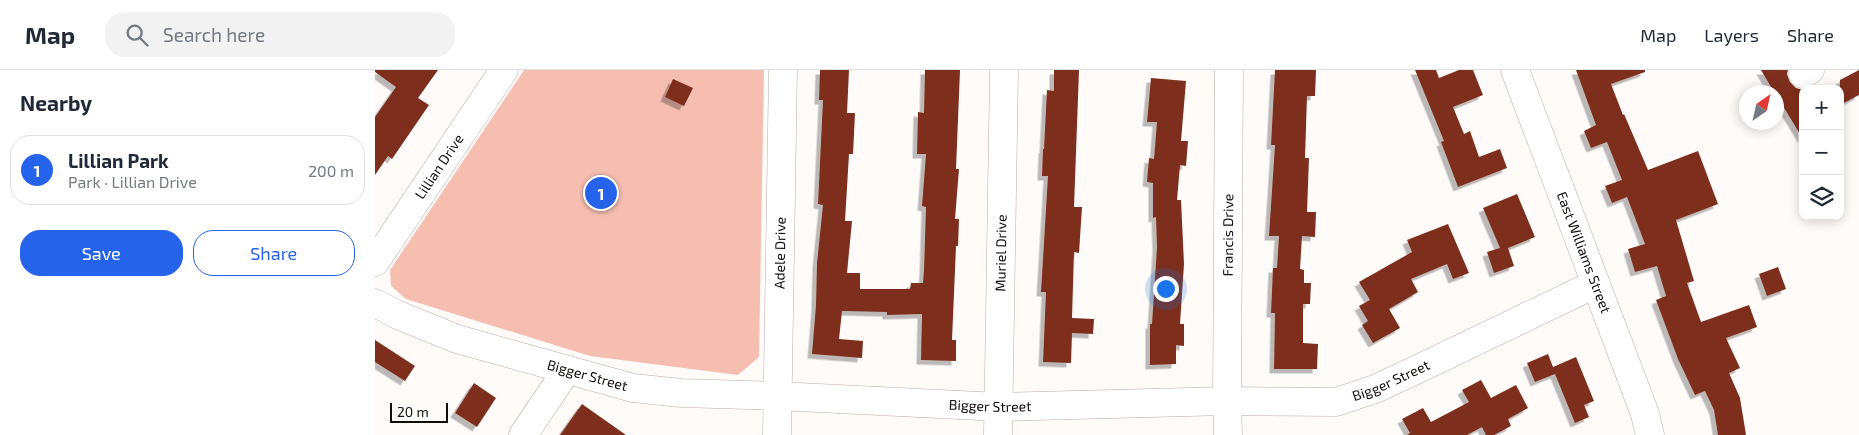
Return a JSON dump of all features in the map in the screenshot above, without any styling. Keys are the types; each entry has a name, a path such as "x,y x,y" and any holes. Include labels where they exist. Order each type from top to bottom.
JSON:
{"street":[{"name":"Lillian Drive","path":"375,262 504,70"},
{"name":"Adele Drive","path":"777,435 783,70"},
{"name":"Muriel Drive","path":"998,435 1000,407 1004,70"},
{"name":"Francis Drive","path":"1228,435 1229,70"},
{"name":"East Williams Street","path":"1515,70 1645,414 1650,435"},
{"name":"Bigger Street","path":"375,303 398,315 457,339 633,388 681,393 1000,407 1227,401 1336,402 1375,389 1595,284"},
{"path":"523,435 567,370"}],"shaded area":[{"path":"524,70 764,70 759,357 738,375 590,356 406,299 391,286 390,270"}],"building":[{"path":"375,70 438,70 418,98 429,105 392,159 388,156 375,175 375,117 396,87 375,72"},
{"path":"820,70 849,70 847,113 855,113 853,154 849,154 845,221 852,221 847,273 860,273 860,289 910,289 911,283 923,283 924,270 926,207 922,206 926,154 917,154 918,112 924,113 925,70 960,70 956,169 959,169 955,219 959,219 952,340 956,340 956,361 921,360 922,314 887,315 887,312 842,311 839,339 863,341 862,358 812,354 817,263 823,205 818,204 823,100 819,100"},
{"path":"1054,70 1079,70 1074,207 1082,207 1079,253 1074,252 1072,318 1094,319 1093,334 1072,333 1071,363 1043,362 1046,292 1041,292 1048,176 1042,176 1043,149 1047,90 1054,91"},
{"path":"1275,70 1316,70 1315,96 1307,96 1305,158 1309,158 1307,212 1316,212 1315,237 1302,236 1300,269 1304,270 1304,283 1311,283 1310,304 1303,304 1303,343 1318,344 1317,369 1274,369 1275,313 1271,313 1273,268 1277,268 1279,236 1269,236 1275,145 1271,145"},
{"path":"1415,70 1436,70 1439,78 1459,70 1473,70 1483,95 1453,107 1464,134 1470,131 1479,157 1500,149 1507,168 1458,187 1441,142 1444,141"},
{"path":"1576,70 1645,70 1645,72 1611,84 1648,170 1698,151 1718,204 1676,220 1694,281 1687,283 1701,322 1749,305 1757,327 1726,338 1740,368 1729,373 1740,398 1746,435 1718,435 1714,410 1705,391 1695,395 1678,359 1656,300 1666,296 1657,266 1635,272 1628,249 1645,244 1627,197 1612,203 1605,186 1622,180 1607,142 1591,148 1584,131 1596,125"},
{"path":"1761,70 1788,70 1787,74 1790,82 1799,89 1799,132 1784,108 1784,85 1770,85"},
{"path":"1859,70 1859,95 1844,103 1844,85 1840,85 1840,80"},
{"path":"1151,78 1186,81 1181,141 1188,141 1186,166 1180,165 1177,200 1181,200 1184,264 1180,324 1184,324 1184,346 1176,345 1176,364 1150,365 1150,324 1152,324 1157,247 1156,217 1153,218 1153,183 1147,182 1149,158 1154,159 1157,122 1147,122"},
{"path":"673,79 693,88 684,106 665,97"},
{"path":"1517,194 1535,237 1508,248 1514,266 1494,273 1487,252 1500,248 1483,208"},
{"path":"1448,224 1469,273 1453,279 1447,264 1411,279 1418,292 1389,309 1400,328 1373,343 1362,325 1368,321 1359,306 1370,300 1359,282 1412,252 1407,240"},
{"path":"1778,267 1786,289 1767,296 1759,274"},
{"path":"375,340 415,366 405,381 375,362"},
{"path":"1548,354 1553,367 1576,357 1594,401 1584,405 1589,417 1575,423 1555,374 1535,382 1527,363"},
{"path":"1481,380 1491,398 1516,385 1528,408 1508,419 1511,426 1494,435 1486,435 1482,427 1467,435 1407,435 1410,433 1402,419 1423,408 1431,422 1469,402 1462,390"},
{"path":"474,383 496,398 477,427 455,413"},
{"path":"582,404 626,435 560,435"}],"place":[{"name":"Lillian Park","path":"601,193"}]}
